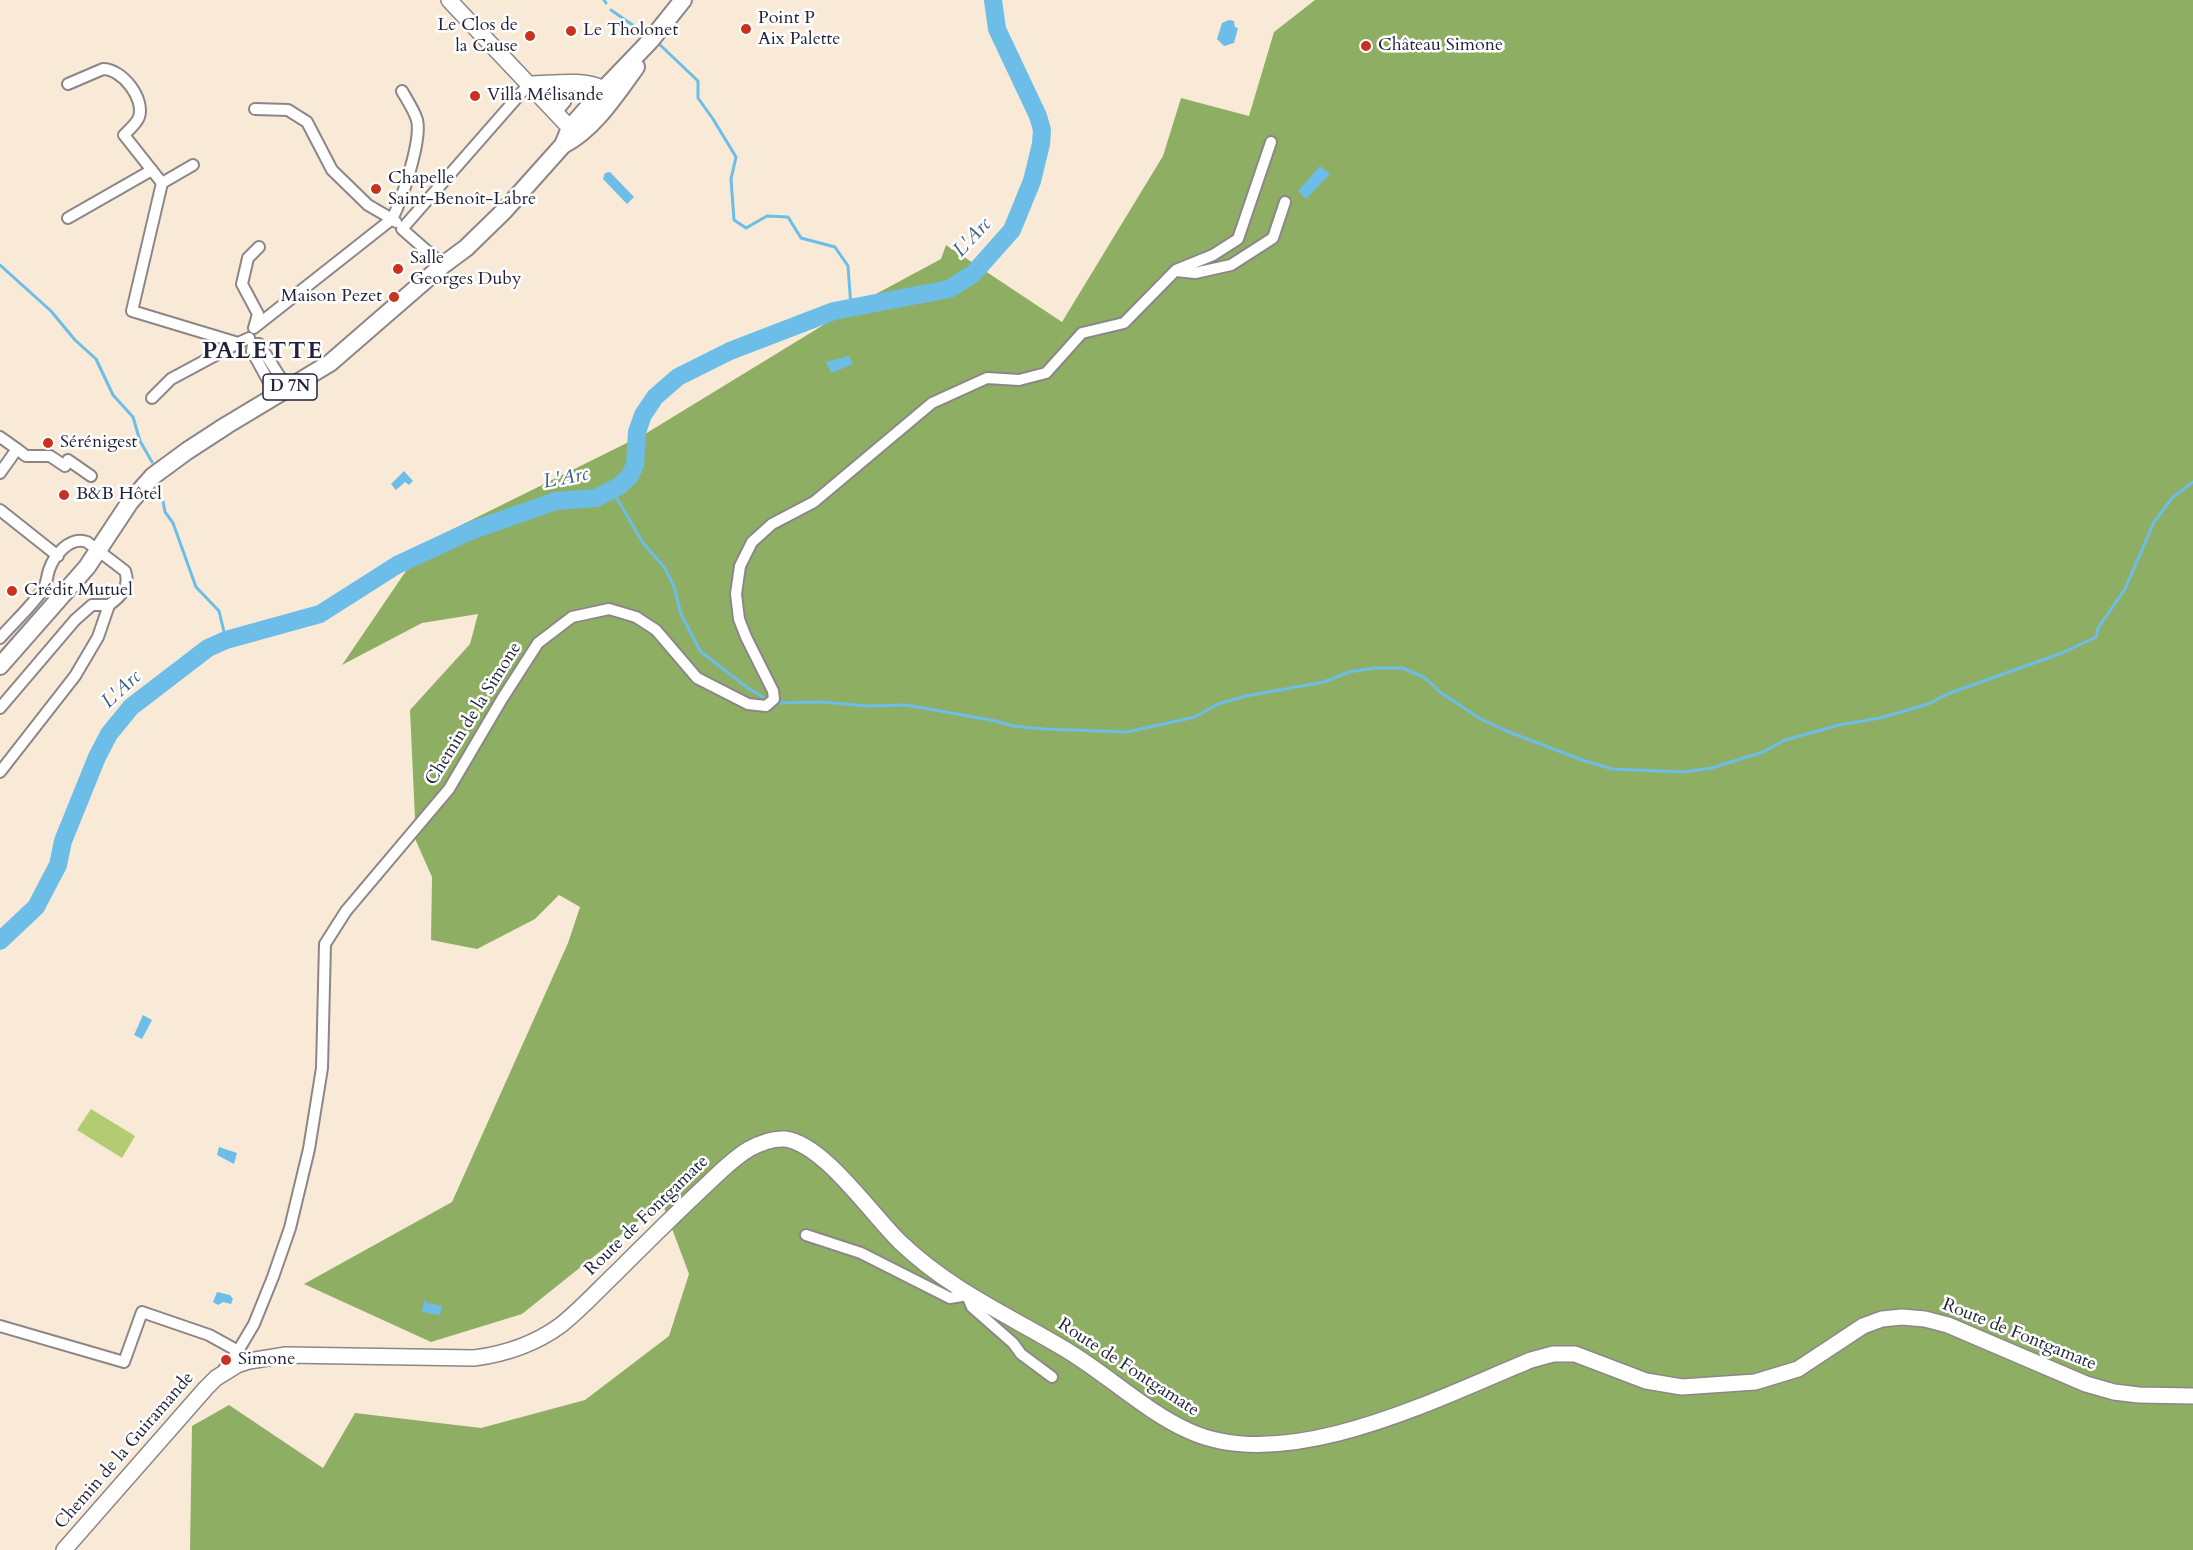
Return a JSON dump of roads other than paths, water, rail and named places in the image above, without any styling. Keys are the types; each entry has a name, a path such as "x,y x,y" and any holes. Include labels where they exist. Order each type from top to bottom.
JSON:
{"main road":[{"name":"D 7N","path":"666,26 683,0"},
{"name":"D 7N","path":"0,666 99,551 130,502 153,476 194,446 330,363 443,265 466,248 504,211 563,145 620,90 653,42 688,0"},
{"name":"D 7N","path":"578,131 604,89 653,42"}],"street":[{"path":"449,0 555,114 578,131"},
{"path":"68,84 103,69 118,73 127,82 141,104 139,118 124,135 162,183"},
{"path":"555,114 565,102 571,83"},
{"path":"402,229 529,84 571,83 596,85 604,89"},
{"path":"255,327 393,219 409,176 417,122 402,91"},
{"path":"255,109 288,110 308,122 332,170 368,205 393,219 443,265"},
{"name":"Chemin de la Simone","path":"216,1378 238,1351 254,1324 290,1228 309,1149 322,1068 325,944 346,911 449,789 538,643 572,616 609,609 636,617 656,630 697,678 748,704 766,706 774,699 773,691 739,619 736,594 740,566 752,542 772,524 814,502 932,403 987,378 1019,380 1046,374 1082,333 1124,323 1176,270 1213,255 1238,238 1271,142"},
{"path":"193,165 162,183 132,311 238,343"},
{"path":"68,218 152,170"},
{"path":"1176,270 1195,273 1231,265 1273,238 1285,202"},
{"path":"251,341 258,314 242,284 248,258 259,247"},
{"path":"152,399 171,380 238,343 251,341 259,344 281,392"},
{"path":"0,436 26,456 50,456 65,466 68,460 91,476"},
{"path":"0,473 17,449"},
{"path":"0,510 58,556"},
{"path":"0,638 43,589 51,565 69,544 80,540 87,542 122,567 128,577 122,596 109,605 92,605 75,620 0,708"},
{"path":"3,768 75,676 98,637 109,605"},
{"name":"Route de Fontgamate","path":"216,1378 237,1365 249,1361 286,1355 474,1358 497,1355 519,1348 561,1325 731,1162 764,1141 782,1139 799,1142 815,1152 837,1172 876,1217 914,1255 967,1295 1065,1349 1187,1431 1211,1440 1236,1444 1289,1442 1352,1430 1531,1360 1553,1354 1575,1354 1662,1385 1682,1387 1755,1382 1798,1369 1863,1326 1882,1319 1902,1317 1925,1319 1948,1325 2086,1384 2114,1392 2193,1396"},
{"path":"806,1235 861,1253 950,1298 967,1295 972,1307 1013,1343 1021,1354 1052,1377"},
{"path":"0,1326 124,1362 142,1312 209,1335 238,1351"},
{"name":"Chemin de la Guiramande","path":"64,1550 216,1378"}],"water":[{"path":"1229,20 1234,21 1235,27 1238,28 1234,43 1224,46 1217,39 1222,23"},
{"path":"1320,166 1330,174 1306,199 1298,191"},
{"path":"610,172 634,197 627,204 603,179 605,173"},
{"path":"849,356 853,364 831,373 826,362"},
{"path":"404,471 413,481 409,485 405,482 396,490 391,484"},
{"path":"143,1015 152,1020 142,1039 134,1035"},
{"path":"219,1147 237,1153 234,1164 217,1155"},
{"path":"217,1292 230,1295 233,1299 231,1304 223,1302 218,1305 213,1302"},
{"path":"424,1300 427,1303 442,1306 440,1315 422,1312"}],"waterway":[{"name":"L'Arc","path":"0,941 36,907 58,865 63,841 97,757 109,734 131,707 208,648 226,640 320,614 397,565 470,531 556,501 596,498 619,486 629,477 635,465 637,432 643,415 655,397 678,377 730,351 834,311 949,289 973,274 1012,230 1032,181 1041,144 1042,130 1038,116 997,29 993,0"},
{"path":"611,10 647,35"},
{"path":"657,42 698,81 698,98 736,157 731,179 734,220 746,228 767,216 788,217 801,238 835,247 848,266 851,307"},
{"path":"0,265 51,311 75,340 96,359 113,395 133,417 140,441 152,462"},
{"path":"776,703 906,705 1013,726 1127,732 1195,717 1218,704 1246,696 1324,682 1349,672 1375,668 1402,668 1424,677 1440,692 1479,718 1582,760 1612,769 1683,772 1712,768 1763,752 1785,740 1839,725 1880,718 1928,704 1950,693 2062,653 2096,637 2098,628 2125,589 2154,522 2173,497 2193,482"},
{"path":"612,490 643,543 665,568 674,587 681,614 700,651 763,697"},
{"path":"163,501 165,512 173,523 196,587 219,611 226,640"}],"place":[{"name":"Point P Aix Palette","path":"746,29"},
{"name":"Le Tholonet","path":"571,31"},
{"name":"Le Clos de la Cause","path":"530,36"},
{"name":"Château Simone","path":"1366,46"},
{"name":"Villa Mélisande","path":"475,96"},
{"name":"Chapelle Saint-Benoît-Labre","path":"376,189"},
{"name":"Salle Georges Duby","path":"398,269"},
{"name":"Maison Pezet","path":"394,297"},
{"name":"Sérénigest","path":"48,443"},
{"name":"B&B Hôtel","path":"64,495"},
{"name":"Crédit Mutuel","path":"12,591"},
{"name":"Simone","path":"226,1360"}],"district":[{"name":"PALETTE","path":"263,352"}]}
